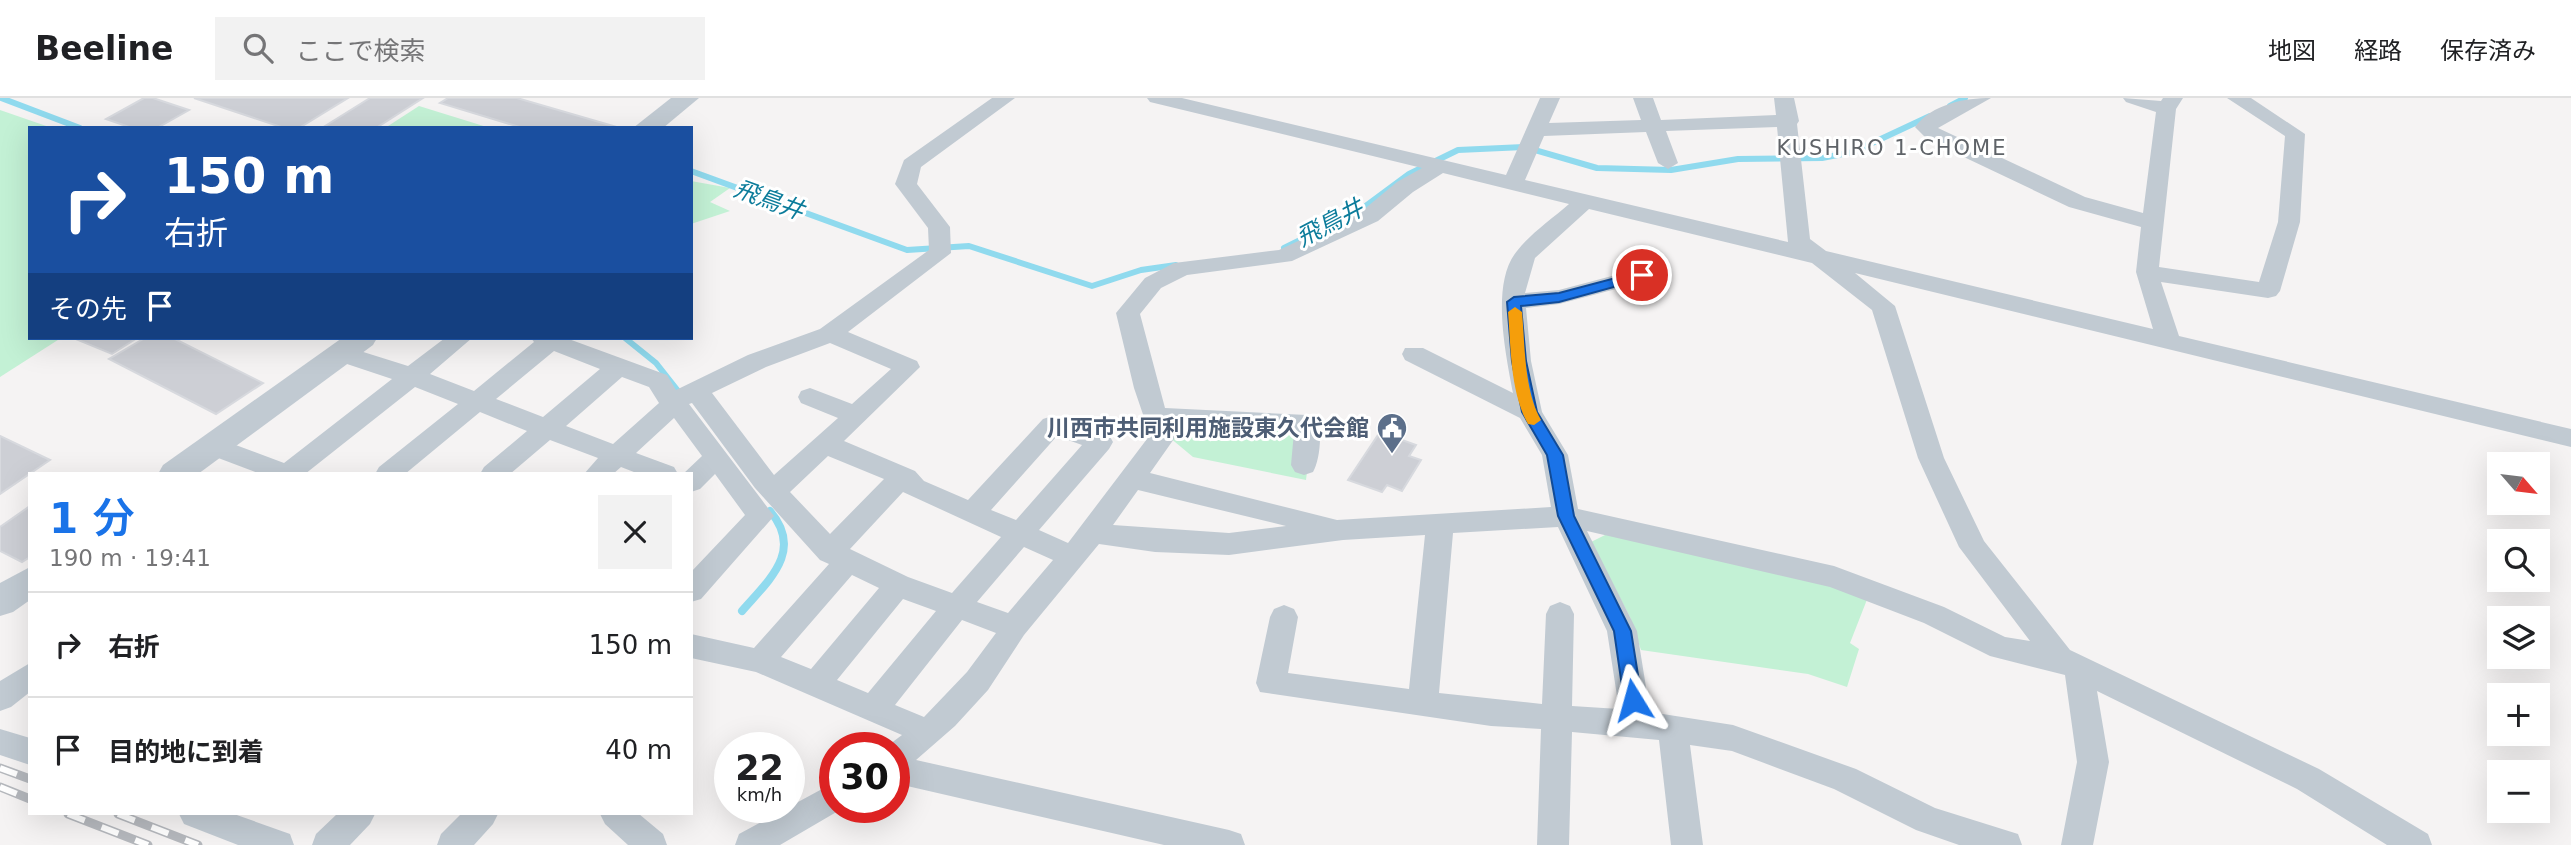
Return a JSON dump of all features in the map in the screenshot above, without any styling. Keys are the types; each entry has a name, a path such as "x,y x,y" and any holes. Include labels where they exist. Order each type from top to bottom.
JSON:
{"street":[{"path":"649,126 687,98"},
{"path":"599,472 672,404 696,390 830,334 940,253 939,227 906,184 911,164 1005,98"},
{"path":"1157,98 2571,438"},
{"path":"1513,184 1550,98"},
{"path":"1643,98 1668,163"},
{"path":"1981,98 1960,106 1924,127 1935,136 2077,202 2153,223"},
{"path":"2133,98 2169,103 2147,272 2169,341"},
{"path":"2147,272 2268,291 2289,222 2295,134 2237,98"},
{"path":"1536,130 1653,126 1786,109 1799,242 1883,306 1931,458 1973,547 2070,664 2093,762 2077,845"},
{"path":"910,748 925,731 952,709 1006,645 1013,627 1093,533 1163,436 1139,361 1128,313 1153,283 1182,268 1283,256 1370,216 1405,187 1441,166"},
{"path":"1585,201 1525,255 1513,289 1519,361 1529,412 1555,455 1566,516 1622,631 1636,723"},
{"path":"1514,302 1559,298 1642,275"},
{"path":"774,491 908,367 830,334"},
{"path":"290,472 457,340"},
{"path":"390,472 546,340"},
{"path":"550,340 658,381 672,404 684,413 760,516 693,589"},
{"path":"178,472 352,345 411,376 660,472"},
{"path":"1414,354 1529,412"},
{"path":"495,472 620,366"},
{"path":"696,390 774,491 839,556 898,585 1013,627"},
{"path":"810,397 856,415"},
{"path":"1157,416 1307,424 1304,465"},
{"path":"873,710 958,605 1100,442 1052,425 972,513"},
{"path":"825,444 906,478 915,488 1073,557"},
{"path":"214,446 282,472"},
{"path":"693,480 717,457"},
{"path":"760,662 895,484 906,478"},
{"path":"1134,479 1343,530"},
{"path":"1093,533 1155,541 1229,544 1343,530 1566,516 1834,576 1934,615 2000,648 2070,664 2308,779 2416,845"},
{"path":"1423,703 1440,524"},
{"path":"0,602 28,582"},
{"path":"815,686 898,585"},
{"path":"1553,845 1560,614"},
{"path":"1284,617 1271,683 1423,703 1636,723 1733,737 1845,779 1927,820 2006,845"},
{"path":"693,646 760,662 925,731"},
{"path":"0,698 28,677"},
{"path":"1673,729 1687,845"},
{"path":"0,742 28,751"},
{"path":"910,773 1229,845"},
{"path":"751,845 819,805"},
{"path":"328,845 358,815"},
{"path":"453,845 481,815"},
{"path":"617,815 652,845"},
{"path":"216,817 278,845"}],"green space":[{"path":"419,106 484,126 388,126"},
{"path":"0,110 46,126 28,126 28,340 58,340 0,377"},
{"path":"693,181 730,188 710,202 730,211 693,223"},
{"path":"1172,423 1312,431 1306,480 1193,457 1169,437"},
{"path":"1613,531 1825,581 1868,597 1850,643 1859,649 1847,687 1808,674 1641,650 1630,617 1591,542"}],"building":[{"path":"144,98 153,98 189,110 161,126 126,126 106,119"},
{"path":"194,98 348,98 302,126 278,126"},
{"path":"370,98 423,98 379,126 325,126"},
{"path":"448,98 517,98 613,126 516,126 440,103"},
{"path":"78,340 134,340 112,354"},
{"path":"142,340 177,340 263,383 216,414 109,359"},
{"path":"1380,432 1416,445 1409,456 1421,460 1402,491 1387,485 1382,492 1348,480"},
{"path":"0,436 50,460 28,472 28,475 0,494"},
{"path":"28,507 28,558 22,562 0,551 0,527"}],"waterway":[{"name":"飛鳥井","path":"1,98 75,126"},
{"name":"飛鳥井","path":"1950,106 1965,98"},
{"name":"飛鳥井","path":"1284,248 1359,211 1409,174 1458,150 1524,147 1597,168 1671,170 1738,159 1822,158 1853,152 1930,116"},
{"name":"飛鳥井","path":"693,172 907,250 969,246 1092,286 1141,270 1176,265"},
{"path":"627,340 656,363 682,396"},
{"path":"742,611 772,576 783,552 784,539 780,526 770,511"}],"railway":[{"path":"0,768 28,778"},
{"path":"0,787 28,798"},
{"path":"71,815 148,845"},
{"path":"121,815 198,845"}],"slow traffic":[{"path":"1515,312 1519,361 1529,412 1534,420"}],"place":[{"name":"川西市共同利用施設東久代会館","path":"1392,455"}],"district":[{"name":"KUSHIRO 1-CHOME","path":"1892,148"}],"route":[{"path":"1633,700 1622,631 1566,516 1555,455 1529,412 1519,361 1514,302 1559,298 1642,275"}]}
